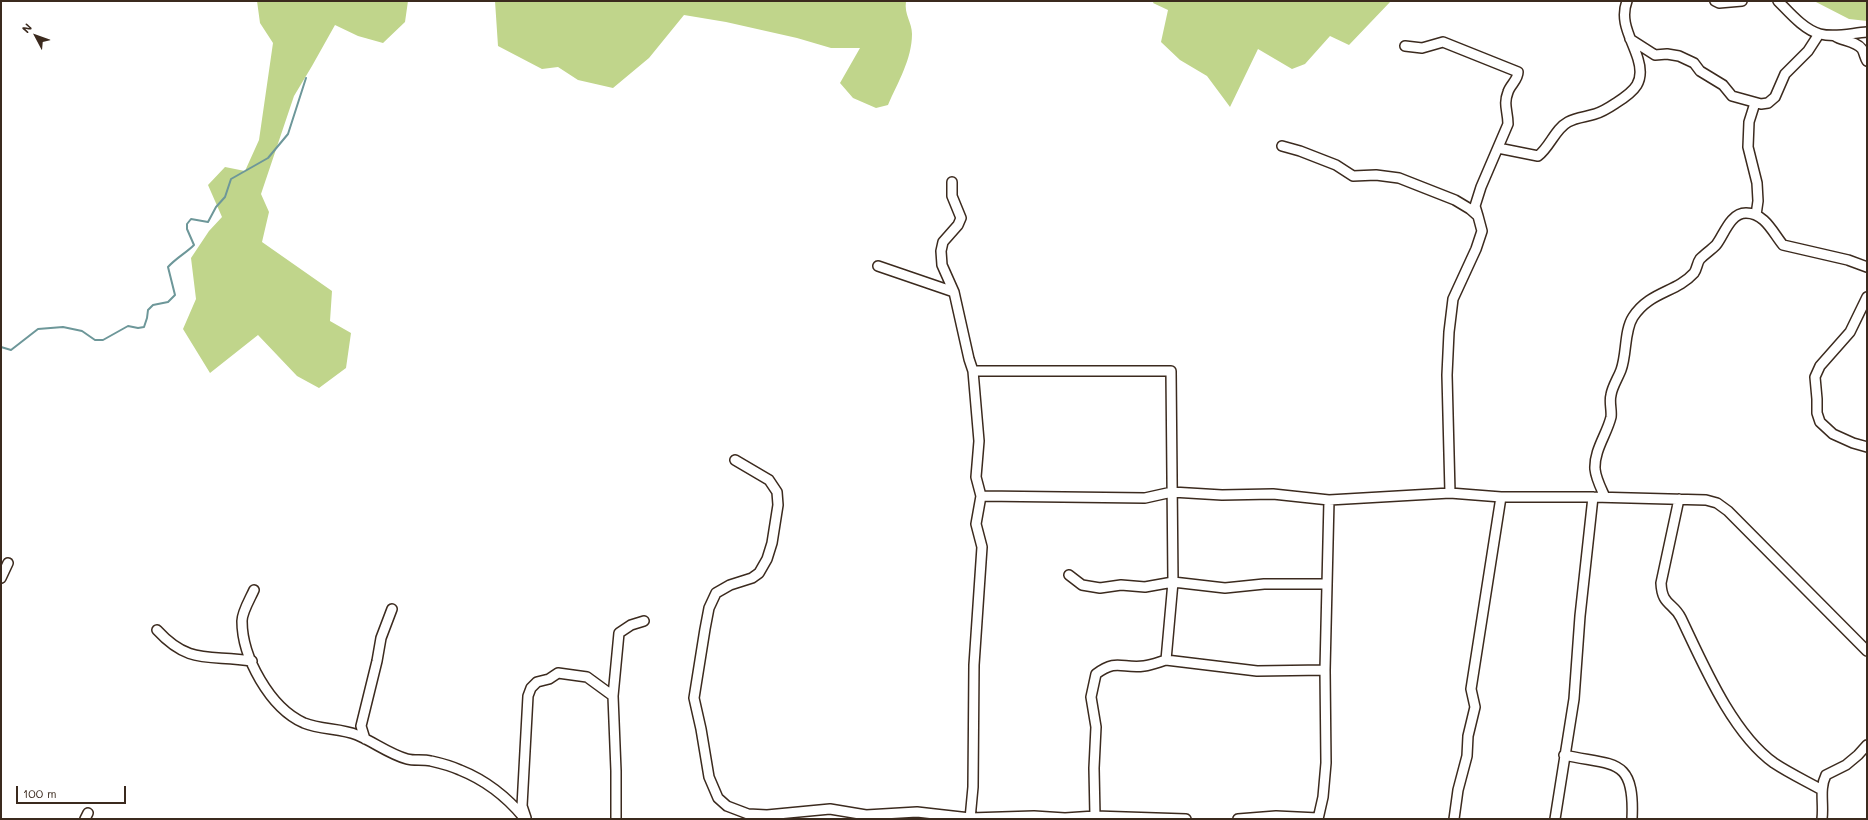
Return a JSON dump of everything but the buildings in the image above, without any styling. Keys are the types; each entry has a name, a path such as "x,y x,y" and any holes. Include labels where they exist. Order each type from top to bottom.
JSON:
{"street":[{"path":"1498,148 1538,156 1545,151 1567,122 1579,117 1596,114 1630,94 1638,85 1642,70 1624,22 1624,9 1627,1"},
{"path":"1715,1 1720,3 1742,1"},
{"path":"1778,1 1804,25 1819,34 1835,36 1867,32"},
{"path":"1630,38 1655,55 1666,54 1679,56 1694,63 1700,71 1723,85 1732,96 1755,103 1768,103 1775,97 1785,74 1808,51 1819,34"},
{"path":"1835,36 1840,40 1856,45 1862,49 1867,61"},
{"path":"1405,46 1422,48 1443,42 1518,72 1518,76 1508,90 1504,104 1508,115 1508,124 1480,187 1475,206 1482,231 1476,249 1453,298 1449,332 1447,375 1450,493"},
{"path":"1755,103 1749,122 1748,147 1757,182 1758,202 1756,215"},
{"path":"1282,146 1300,151 1336,165 1353,176 1376,175 1399,178 1455,200 1470,208 1478,216"},
{"path":"952,182 952,196 961,218 958,225 944,242 941,251 942,265 954,292 973,371 979,441 976,478 981,496 976,524 982,547 974,665 973,787 970,818"},
{"path":"1606,497 1598,483 1595,468 1597,452 1611,416 1611,395 1622,369 1629,327 1633,317 1649,300 1661,292 1678,286 1695,272 1700,260 1717,243 1728,224 1737,216 1745,213 1756,215 1770,226 1783,245 1848,260 1867,267"},
{"path":"878,266 954,292"},
{"path":"1867,297 1850,332 1820,366 1815,377 1817,414 1820,422 1832,434 1867,447"},
{"path":"973,371 1171,371 1173,582 1166,660"},
{"path":"735,460 769,480 777,492 776,521 772,543 759,573 752,578 722,589 713,599 709,608 694,698 702,728 709,777 718,798 726,806 748,814 767,817 830,809 866,815 916,812 970,818 1034,816 1066,818 1098,817 1186,819"},
{"path":"981,496 1145,498 1172,492 1222,495 1273,494 1329,500 1450,493 1501,497 1606,497 1706,500 1717,503 1728,511 1867,651"},
{"path":"1454,819 1458,790 1467,756 1468,736 1475,707 1471,689 1501,497"},
{"path":"1555,819 1574,699 1580,616 1593,497"},
{"path":"1679,499 1661,583 1661,594 1665,602 1679,614 1691,642 1720,695 1747,738 1774,763 1822,790"},
{"path":"1238,819 1276,816 1318,819 1323,797 1326,763 1324,670 1329,500"},
{"path":"1,578 8,563"},
{"path":"1069,575 1082,585 1100,588 1121,585 1145,587 1173,582 1226,588 1264,584 1327,584"},
{"path":"254,590 242,619 244,637 252,661 264,686 274,701 289,714 305,723 357,735 397,756 408,759 431,761 459,769 479,779 503,797 525,819"},
{"path":"365,739 361,726 376,668 381,638 392,609"},
{"path":"616,819 613,696 620,633 631,625 644,621"},
{"path":"157,630 168,642 185,653 205,658 228,657 252,661"},
{"path":"1098,817 1094,768 1096,727 1091,697 1096,674 1106,666 1116,664 1133,667 1146,666 1166,660 1257,671 1324,670"},
{"path":"525,819 522,806 528,696 531,688 537,682 548,679 558,673 587,677 613,696"},
{"path":"1822,819 1822,790 1826,775 1846,765 1867,745"},
{"path":"1564,755 1609,762 1620,767 1630,782 1632,819"}],"green space":[{"path":"257,1 408,1 405,22 383,43 358,36 335,25 294,96 261,194 269,212 262,242 332,291 330,321 351,333 346,368 319,388 297,376 258,335 210,373 183,329 196,299 191,258 209,231 222,217 208,185 225,167 245,171 259,140 273,43 260,23"},
{"path":"495,1 906,1 906,10 912,34 910,52 904,70 888,105 876,108 853,98 840,83 860,48 831,48 797,38 726,22 684,15 649,58 613,88 578,80 558,67 542,69 498,46"},
{"path":"1154,1 1391,1 1349,45 1330,36 1305,64 1292,69 1258,49 1230,107 1207,76 1180,60 1161,42 1168,10 1153,3"},
{"path":"1814,1 1867,1 1867,21 1849,19"}],"waterway":[{"path":"1,347 11,350 38,329 63,327 82,331 95,340 103,340 128,326 138,328 144,327 148,310 153,305 168,302 175,295 168,267 194,245 187,229 187,224 191,219 208,222 216,207 225,197 231,179 268,158 288,134 306,78"}]}
